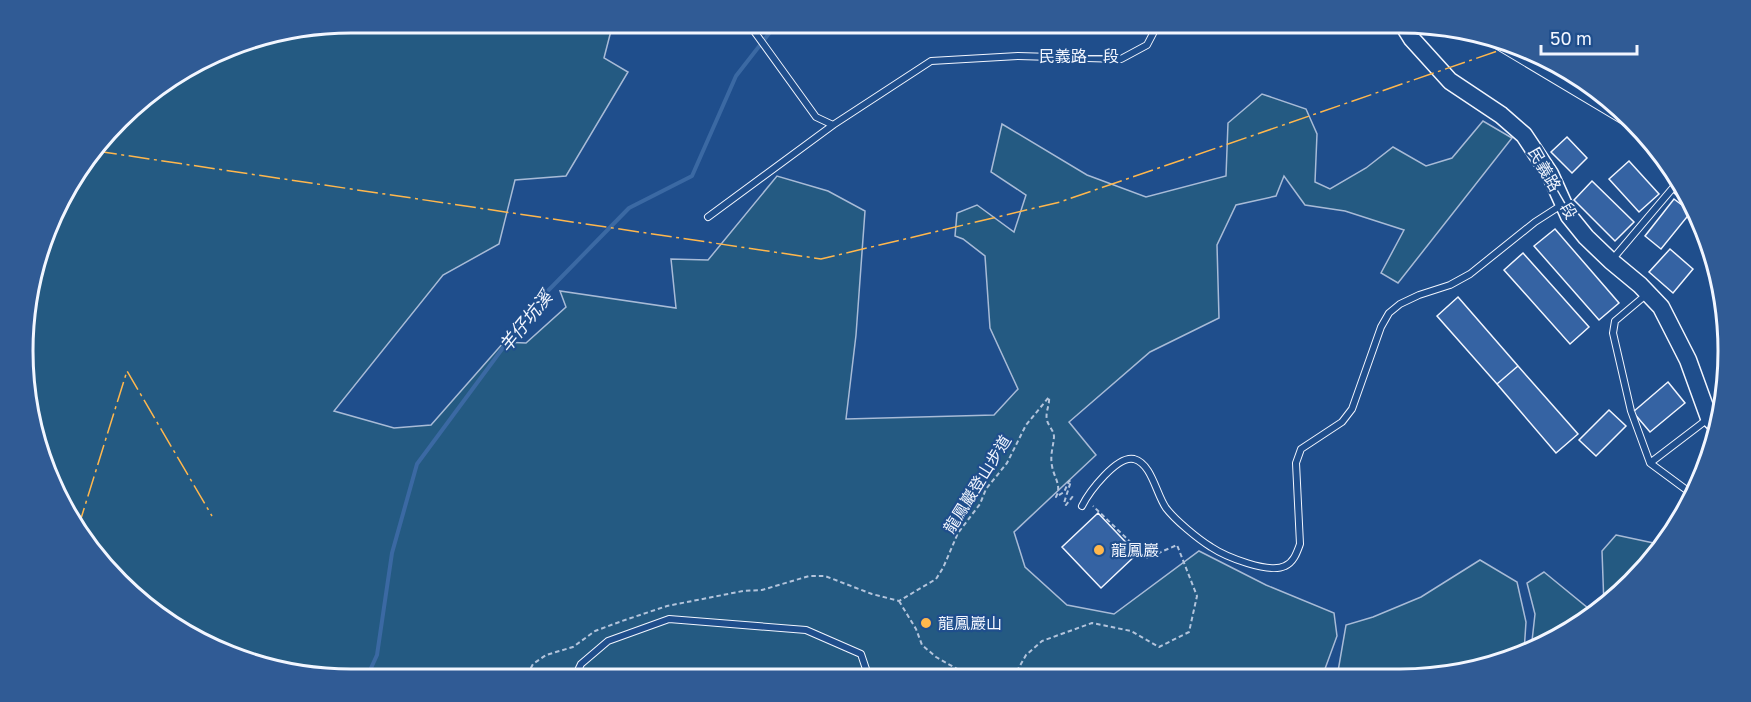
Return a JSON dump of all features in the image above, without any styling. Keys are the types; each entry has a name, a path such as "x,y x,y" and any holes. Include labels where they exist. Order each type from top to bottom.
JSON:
{"main road":[{"name":"民義路一段","path":"1409,33 1450,81 1501,115 1524,135 1550,174 1569,216 1586,237 1661,307 1712,412"}],"street":[{"path":"1536,63 1588,94"}],"lane":[{"path":"755,33 816,117 832,125"},
{"name":"民義路一段","path":"708,217 832,125 931,61 1017,56 1121,59 1147,45 1154,33"},
{"path":"1611,261 1673,188"},
{"path":"1083,503 1115,466 1126,459 1135,459 1143,464 1166,508 1212,548 1248,563 1275,569 1287,566 1296,556 1300,544 1296,463 1301,449 1342,422 1352,409 1381,327 1389,312 1419,295 1450,285 1470,274 1535,222 1563,204"},
{"path":"1648,293 1615,321 1613,333 1631,411 1650,463 1686,490"},
{"path":"1650,463 1711,418"},
{"path":"579,669 581,664 608,641 669,619 806,630 861,654 866,669"}],"path":[{"name":"龍鳳巖登山步道","path":"899,601 936,579 958,533 1006,463 1026,425 1049,397 1047,422 1054,438 1050,455 1055,478 1059,484 1056,497 1064,492 1069,481 1071,482 1064,503 1066,505 1073,496 1077,498 1073,504 1083,503"},
{"path":"1018,669 1026,655 1042,641 1092,623 1131,631 1159,647 1189,632 1197,596 1177,545 1147,558 1095,507 1083,503"},
{"path":"530,669 533,664 546,655 573,646 595,631 667,606 743,591 762,590 809,576 825,576 872,594 899,601 916,629 922,645 936,657 957,669"}],"shaded area":[{"path":"610,33 604,58 628,72 566,176 515,180 499,244 443,275 334,411 394,428 431,425 504,342 526,343 566,307 560,291 676,308 671,259 708,260 777,176 828,191 865,211 856,335 846,419 994,415 1018,389 990,328 985,256 963,239 955,236 957,213 977,205 1014,232 1026,195 991,172 1002,124 1087,175 1146,197 1226,176 1228,123 1262,94 1306,109 1317,134 1315,182 1330,189 1366,168 1393,147 1426,166 1452,158 1483,121 1512,138 1398,283 1381,273 1404,230 1345,211 1305,205 1284,176 1276,196 1236,205 1217,245 1219,318 1150,352 1069,422 1096,455 1014,532 1025,567 1067,605 1114,614 1199,551 1266,585 1334,613 1337,636 1325,669 351,669 309,666 269,658 210,636 157,603 112,561 76,510 57,473 50,453 36,393 34,330 44,269 66,210 87,174 112,141 157,99 192,76 229,57 289,39 330,34"},
{"path":"1616,535 1653,543 1625,576 1604,595 1602,551"},
{"path":"1480,560 1517,582 1526,622 1525,644 1482,658 1442,666 1338,669 1346,625 1373,617 1421,597"},
{"path":"1544,572 1587,608 1532,640 1535,614 1527,583"}],"building":[{"path":"1567,137 1587,158 1572,173 1551,152"},
{"path":"1629,161 1659,194 1639,212 1609,179"},
{"path":"1592,181 1634,222 1615,241 1574,200"},
{"path":"1674,199 1682,206 1688,216 1661,249 1645,236"},
{"path":"1555,229 1619,303 1599,320 1534,246"},
{"path":"1670,249 1693,269 1673,293 1649,272"},
{"path":"1523,253 1589,327 1570,344 1504,270"},
{"path":"1458,297 1518,366 1497,384 1437,316"},
{"path":"1518,366 1578,434 1556,453 1497,384"},
{"path":"1668,382 1685,403 1650,432 1633,412"},
{"path":"1609,410 1626,426 1596,456 1579,440"},
{"name":"龍鳳巖","path":"1098,513 1137,554 1101,588 1062,547"}],"waterway":[{"name":"羊仔坑溪","path":"371,669 377,655 392,553 417,464 537,302 629,208 692,176 736,76 769,33"}],"power":[{"path":"103,152 821,259 1060,202 1501,50"},
{"path":"81,518 127,371 212,516"}],"place":[{"name":"龍鳳巖","path":"1099,550"},
{"name":"龍鳳巖山","path":"926,623"}]}
